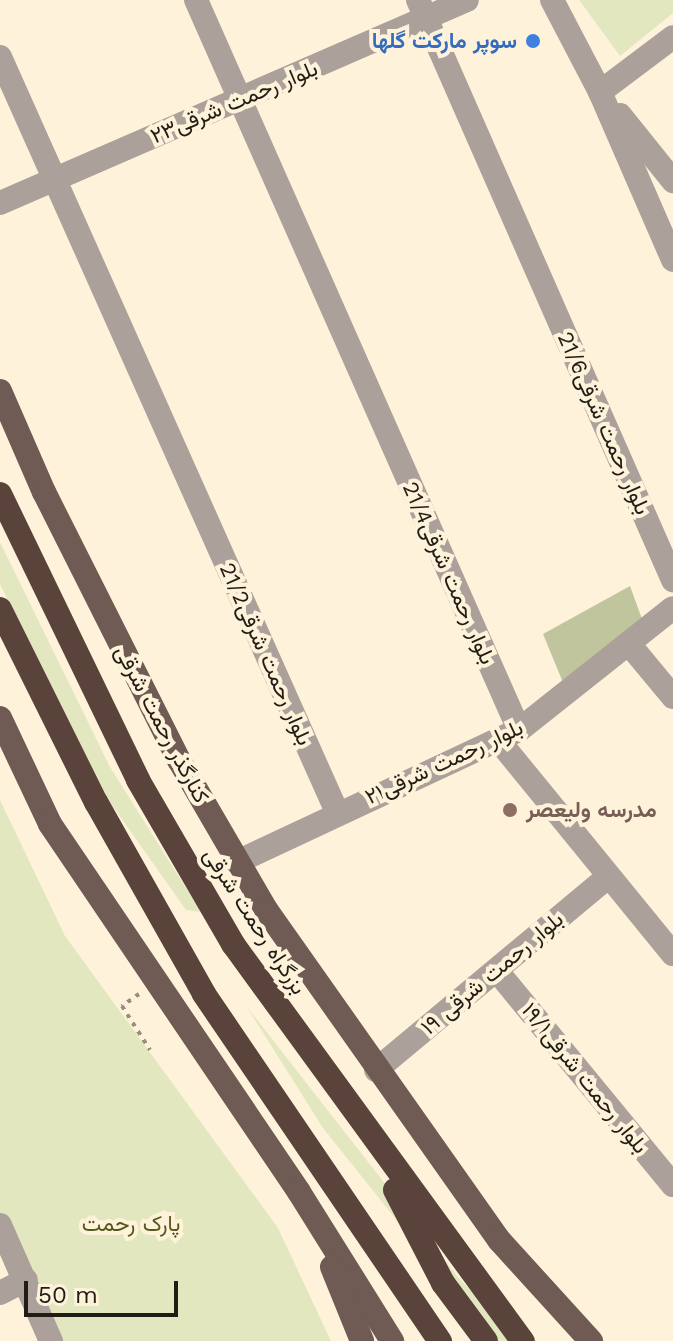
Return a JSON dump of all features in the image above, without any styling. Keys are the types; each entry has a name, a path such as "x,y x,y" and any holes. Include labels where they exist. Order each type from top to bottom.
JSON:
{"highway":[{"name":"بزرگراه رحمت شرقی","path":"0,494 138,780 217,917 377,1145 523,1341"},
{"path":"0,609 96,802 204,994 440,1341"},
{"path":"377,1145 402,1207 443,1283 486,1341"}],"main road":[{"name":"کنارگذر رحمت شرقی","path":"0,391 44,492 172,747 237,862 376,1070 499,1240 591,1341"},
{"path":"0,718 50,824 299,1192 392,1341"},
{"path":"299,1192 362,1341"}],"street":[{"name":"بلوار رحمت شرقی21/4","path":"196,0 379,415 509,736 608,877 673,954"},
{"name":"بلوار رحمت شرقی۲۳","path":"0,203 240,99 422,9 467,0"},
{"path":"552,0 600,92 673,260"},
{"name":"بلوار رحمت شرقی21/6","path":"422,9 673,580"},
{"path":"600,92 673,37"},
{"name":"بلوار رحمت شرقی21/2","path":"0,57 337,812"},
{"path":"600,92 673,181"},
{"name":"بلوار رحمت شرقی۲۱","path":"237,862 337,812 509,736 673,608"},
{"path":"629,644 673,697"},
{"name":"بلوار رحمت شرقی ۱۹","path":"376,1070 608,877"},
{"name":"بلوار رحمت شرقی۱۹/۱","path":"497,971 673,1185"},
{"path":"0,1225 51,1341"},
{"path":"0,1293 26,1280"}],"path":[{"path":"122,1006 150,1050"}],"green space":[{"path":"579,0 673,0 673,13 620,56"},
{"path":"0,542 110,767 201,912 186,910 100,788 0,584"},
{"path":"630,586 642,619 564,685 543,634"},
{"name":"پارک رحمت","path":"0,800 65,936 278,1228 331,1341 55,1341 0,1219"},
{"path":"247,1007 458,1277 519,1341 496,1341 462,1302 323,1128"}],"place":[{"name":"سوپر مارکت گلها","path":"533,41"},
{"name":"مدرسه ولیعصر","path":"510,810"}]}
